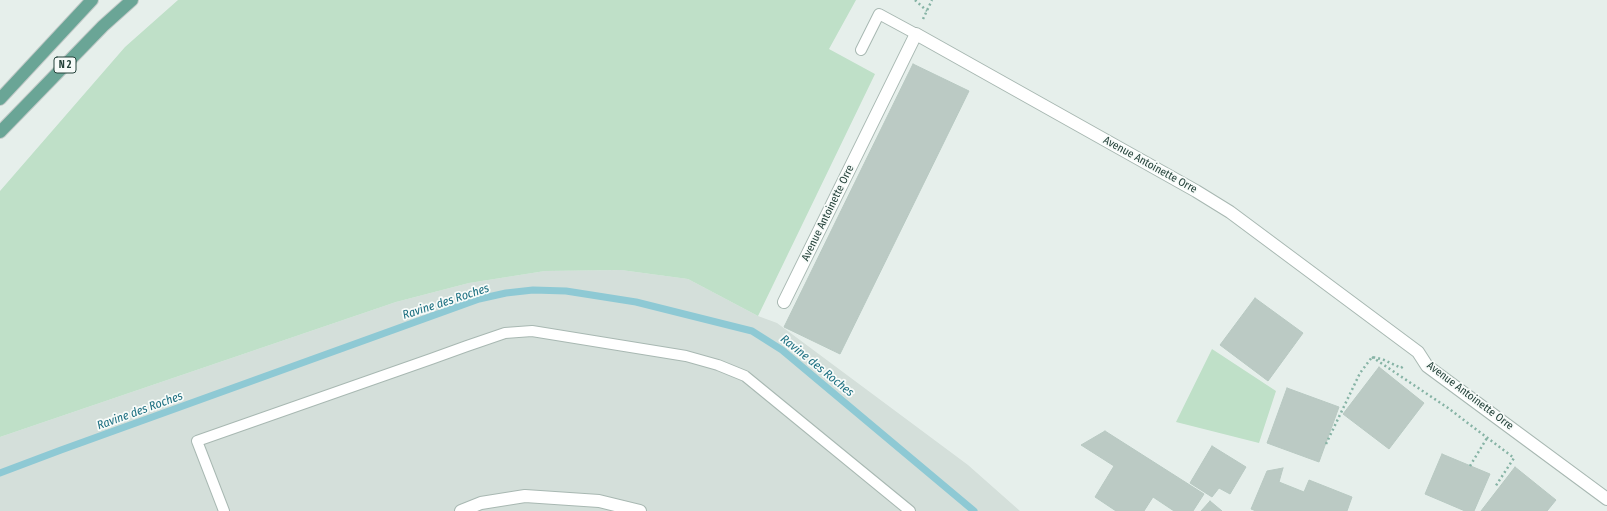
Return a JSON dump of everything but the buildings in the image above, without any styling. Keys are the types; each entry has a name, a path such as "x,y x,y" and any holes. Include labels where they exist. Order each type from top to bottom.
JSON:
{"main road":[{"name":"N 2","path":"0,99 92,0"},
{"name":"N 2","path":"0,132 103,26 132,0"}],"street":[{"name":"Avenue Antoinette Orre","path":"784,302 916,34 1207,197 1254,230 1418,352 1427,366 1607,499"},
{"path":"460,511 525,496 599,501 640,511"}],"lane":[{"path":"862,50 879,14 916,34"},
{"path":"224,511 197,441 505,333 532,331 686,356 718,365 745,376 910,511"}],"path":[{"path":"915,0 927,11"},
{"path":"1372,357 1382,359 1401,368 1418,352"},
{"path":"1372,357 1448,408 1514,458 1495,487"},
{"path":"1326,444 1360,373 1372,357"},
{"path":"1470,466 1487,438"}],"shaded area":[{"path":"621,270 688,279 758,316 777,323 968,465 1020,511 0,511 0,437 396,302 469,283 545,271"}],"green space":[{"path":"178,0 856,0 829,49 875,74 758,316 688,279 621,270 545,271 469,283 396,302 0,437 0,191 125,47"},
{"path":"1212,349 1276,391 1259,443 1176,422"}],"waterway":[{"name":"Ravine des Roches","path":"0,473 479,299 506,293 533,290 566,291 636,302 752,331 782,350 974,511"}]}
